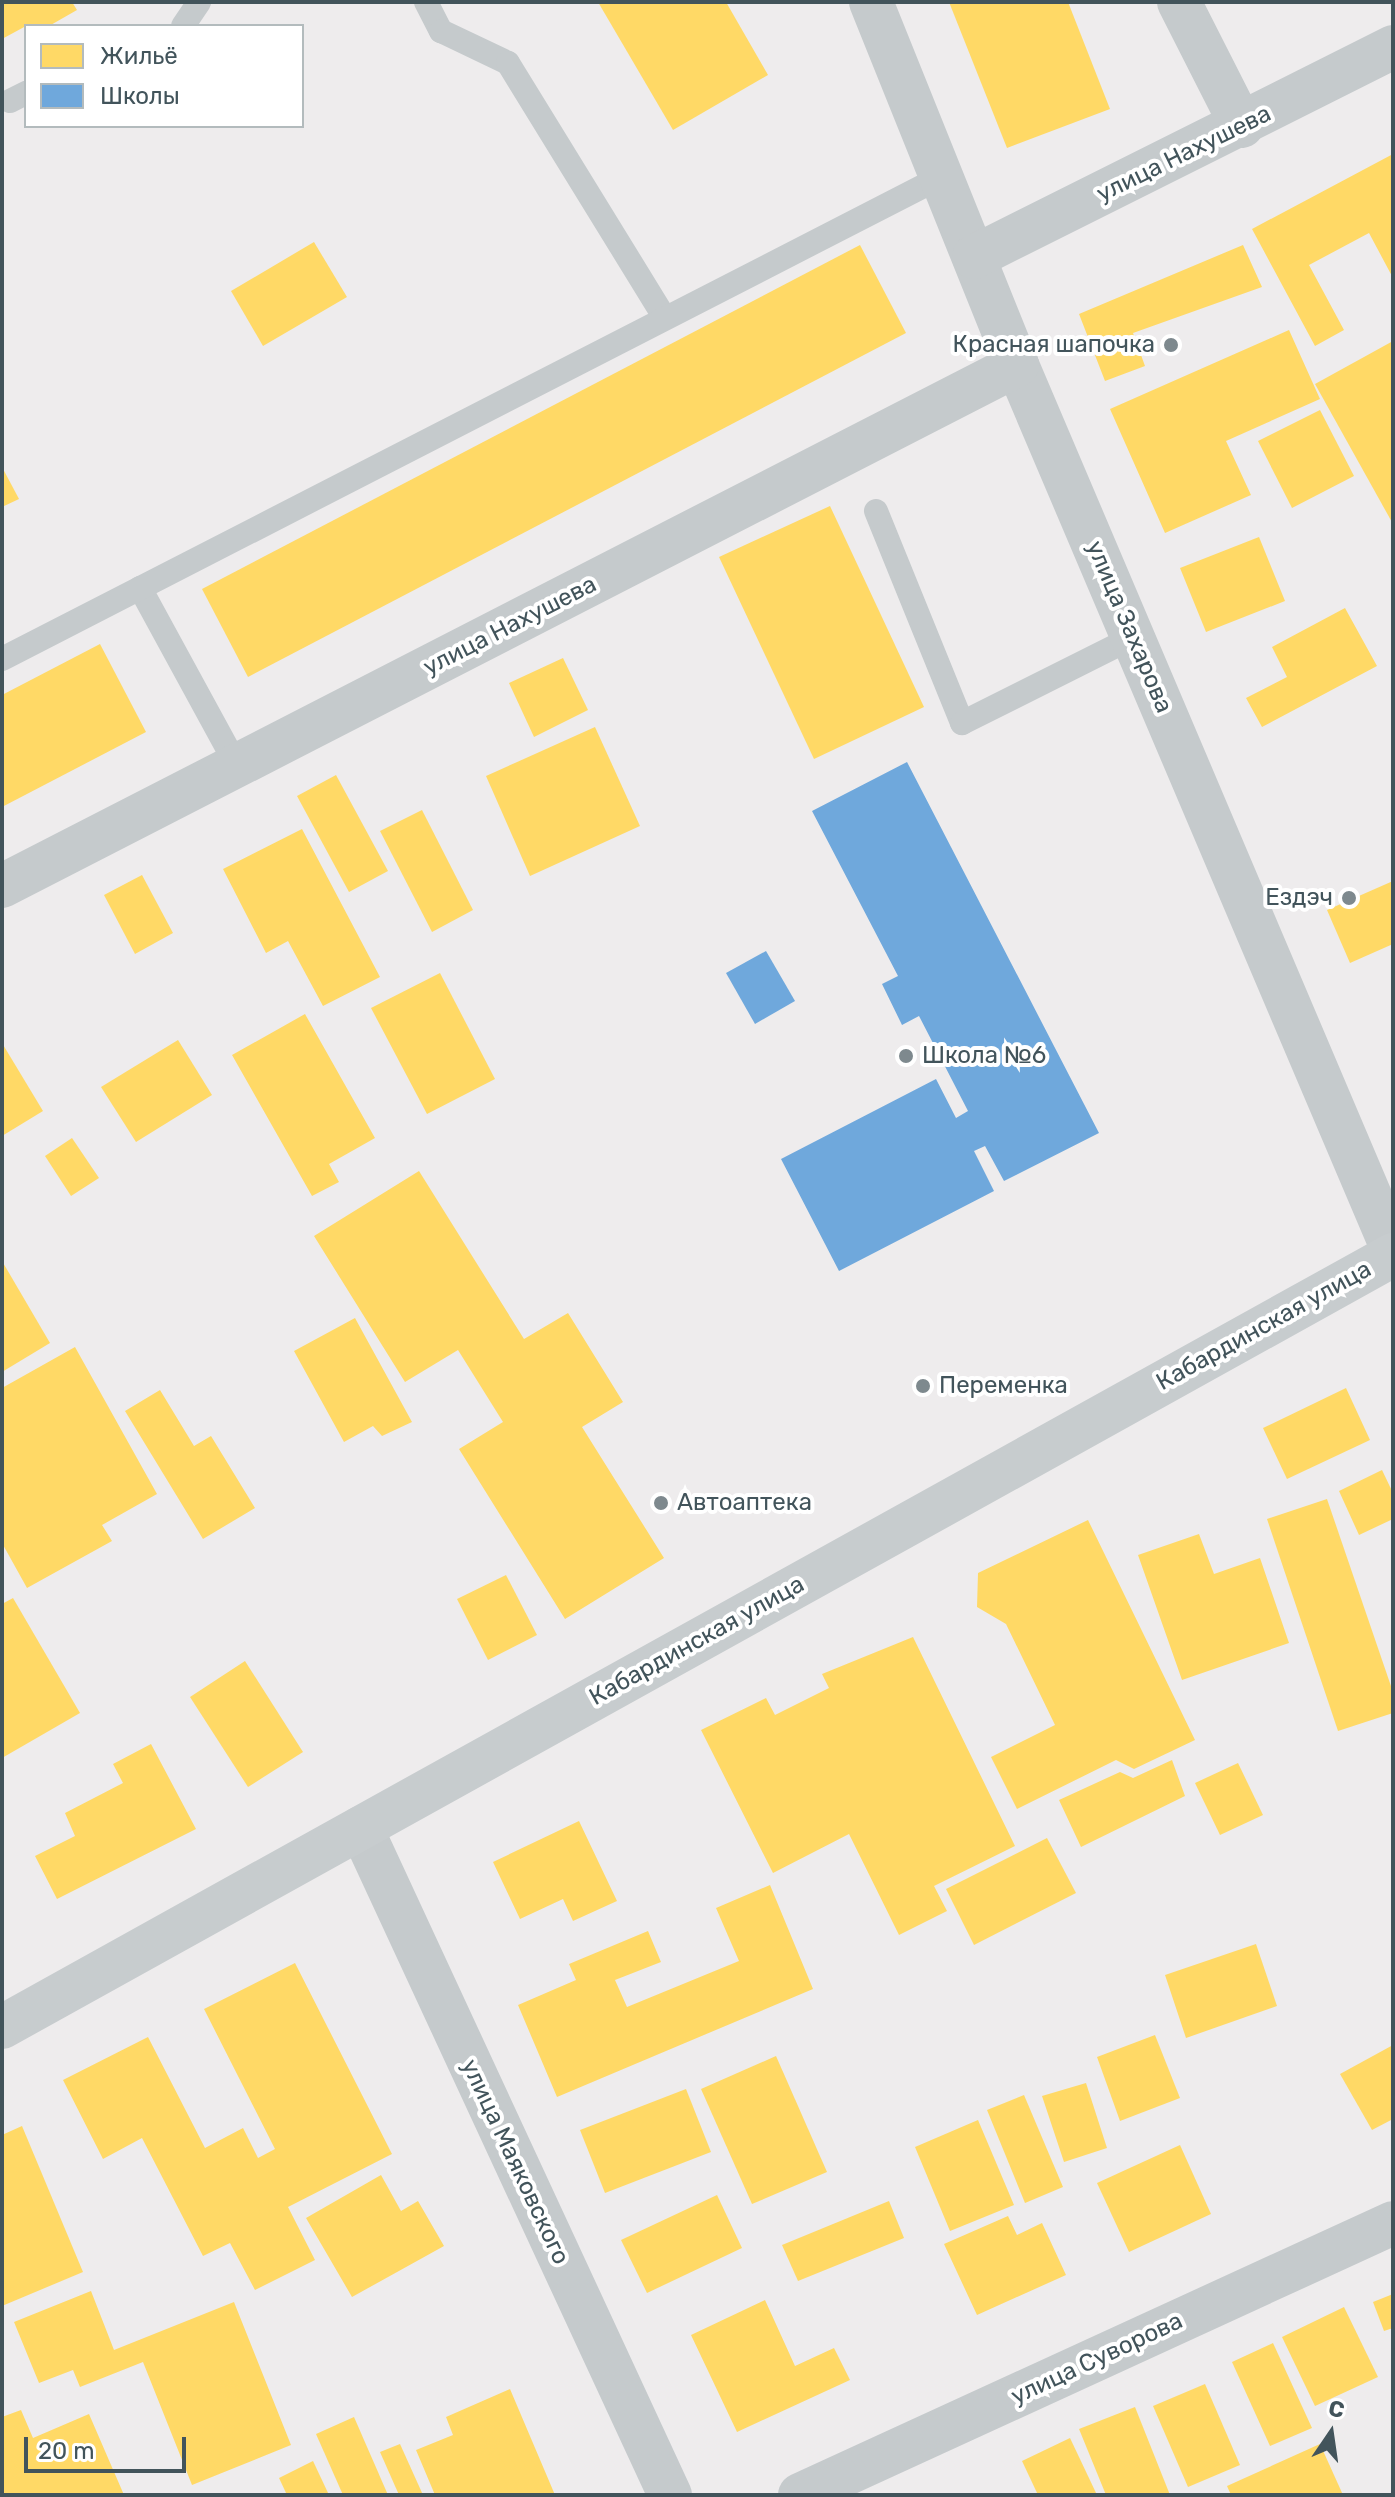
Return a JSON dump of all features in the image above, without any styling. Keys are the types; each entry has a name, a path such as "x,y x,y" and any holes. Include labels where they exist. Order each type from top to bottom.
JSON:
{"street":[{"name":"улица Захарова","path":"871,2 1017,365 1393,1252"},
{"path":"1179,2 1242,126"},
{"name":"улица Нахушева","path":"974,257 1242,126 1393,47"},
{"name":"улица Нахушева","path":"2,886 1017,365"},
{"name":"Кабардинская улица","path":"2,2027 1393,1252"},
{"name":"улица Маяковского","path":"361,1828 670,2495"},
{"name":"улица Суворова","path":"800,2495 1393,2223"}],"lane":[{"path":"184,24 199,2"},
{"path":"426,2 441,31 508,63 665,318"},
{"path":"2,659 941,177"},
{"path":"876,511 962,723 1134,637"},
{"path":"140,588 237,766"}],"building: Жильё":[{"path":"2,2 72,2 77,10 52,24 24,24 24,27 2,39"},
{"path":"598,2 726,2 768,75 673,130"},
{"path":"949,2 1068,2 1110,109 1007,148"},
{"path":"1393,154 1393,278 1369,233 1309,265 1344,330 1315,346 1252,229"},
{"path":"314,242 347,297 263,346 231,291"},
{"path":"860,245 906,333 248,677 202,589"},
{"path":"1243,245 1262,287 1133,333 1145,366 1105,381 1079,314"},
{"path":"1289,330 1320,399 1226,441 1251,495 1165,533 1110,409"},
{"path":"1393,341 1393,524 1315,384"},
{"path":"1320,410 1354,476 1292,508 1258,441"},
{"path":"2,467 19,499 2,507"},
{"path":"830,506 924,707 814,759 719,557"},
{"path":"1259,537 1285,601 1206,632 1180,568"},
{"path":"1345,608 1377,666 1262,727 1246,698 1287,677 1272,647"},
{"path":"100,644 146,732 2,807 2,695"},
{"path":"563,658 588,710 534,737 509,683"},
{"path":"595,727 640,826 530,876 486,776"},
{"path":"336,775 388,871 349,892 297,796"},
{"path":"422,810 473,910 432,932 380,831"},
{"path":"302,829 380,977 323,1006 288,941 266,953 223,869"},
{"path":"142,875 173,933 135,954 104,895"},
{"path":"1393,881 1393,944 1350,963 1327,910"},
{"path":"440,973 495,1079 427,1114 371,1008"},
{"path":"305,1014 375,1138 329,1164 339,1182 312,1196 232,1055"},
{"path":"178,1040 212,1095 136,1142 101,1087"},
{"path":"2,1043 43,1111 2,1136"},
{"path":"72,1138 99,1178 71,1196 45,1156"},
{"path":"419,1171 524,1339 568,1313 623,1402 582,1427 664,1558 565,1619 459,1449 503,1422 458,1350 405,1382 314,1236"},
{"path":"2,1261 50,1343 2,1372"},
{"path":"355,1318 412,1422 382,1436 373,1426 344,1442 294,1351"},
{"path":"75,1347 157,1494 102,1525 112,1541 27,1588 2,1543 2,1388"},
{"path":"1346,1388 1370,1440 1287,1479 1263,1428"},
{"path":"160,1390 194,1446 211,1436 255,1508 203,1539 125,1411"},
{"path":"1382,1470 1393,1493 1393,1519 1359,1535 1339,1491"},
{"path":"1327,1499 1393,1692 1393,1713 1338,1731 1267,1519"},
{"path":"1088,1520 1195,1740 1134,1769 1116,1760 1017,1809 991,1757 1055,1725 1006,1624 977,1607 978,1573"},
{"path":"1199,1534 1214,1574 1260,1558 1289,1643 1182,1680 1138,1555"},
{"path":"506,1575 537,1635 488,1660 457,1599"},
{"path":"13,1598 80,1713 2,1758 2,1604"},
{"path":"913,1637 1015,1846 934,1886 947,1911 899,1935 849,1834 773,1873 701,1730 766,1698 775,1715 829,1688 822,1674"},
{"path":"245,1661 303,1752 248,1787 190,1697"},
{"path":"151,1744 196,1829 57,1899 35,1856 75,1836 65,1813 123,1783 113,1764"},
{"path":"1172,1760 1185,1796 1081,1847 1059,1800 1120,1772 1133,1778"},
{"path":"1238,1763 1263,1815 1220,1835 1195,1783"},
{"path":"579,1821 617,1901 573,1921 563,1899 520,1919 493,1862"},
{"path":"1047,1838 1076,1893 974,1945 946,1889"},
{"path":"770,1885 813,1989 557,2097 518,2005 576,1980 569,1964 648,1931 661,1962 615,1980 627,2007 739,1961 716,1908"},
{"path":"1256,1944 1277,2006 1186,2038 1165,1975"},
{"path":"295,1963 392,2154 288,2207 315,2260 255,2290 230,2243 203,2256 142,2138 103,2159 63,2080 148,2037 205,2148 243,2128 258,2158 275,2149 204,2009"},
{"path":"1155,2035 1180,2098 1120,2121 1097,2057"},
{"path":"1393,2045 1393,2119 1372,2130 1340,2074"},
{"path":"776,2056 827,2172 752,2204 701,2089"},
{"path":"1086,2083 1107,2148 1064,2162 1042,2096"},
{"path":"686,2089 711,2152 605,2193 580,2130"},
{"path":"1024,2095 1063,2187 1025,2203 987,2110"},
{"path":"978,2120 1014,2205 950,2231 915,2147"},
{"path":"22,2126 83,2272 2,2306 2,2135"},
{"path":"1180,2145 1211,2214 1129,2252 1097,2183"},
{"path":"381,2175 401,2211 418,2201 444,2246 352,2297 306,2218"},
{"path":"717,2195 742,2248 647,2293 621,2240"},
{"path":"889,2201 904,2238 798,2281 782,2245"},
{"path":"1008,2216 1017,2235 1042,2223 1066,2275 977,2315 944,2244"},
{"path":"91,2291 114,2350 234,2302 291,2445 192,2485 143,2362 80,2387 73,2370 39,2383 14,2322"},
{"path":"1393,2294 1393,2328 1384,2331 1373,2302"},
{"path":"765,2300 795,2366 834,2348 850,2380 737,2432 691,2335"},
{"path":"1344,2307 1378,2377 1315,2406 1282,2337"},
{"path":"1273,2343 1312,2428 1270,2446 1232,2362"},
{"path":"1205,2384 1240,2465 1188,2487 1153,2406"},
{"path":"510,2389 555,2495 435,2495 416,2450 453,2435 446,2417"},
{"path":"1135,2407 1170,2495 1106,2495 1079,2429"},
{"path":"21,2410 33,2438 89,2414 124,2495 2,2495 2,2417"},
{"path":"354,2417 388,2495 343,2495 316,2434"},
{"path":"1070,2438 1097,2495 1038,2495 1022,2461"},
{"path":"400,2444 423,2495 399,2495 380,2452"},
{"path":"1320,2444 1343,2495 1231,2495 1227,2486"},
{"path":"313,2461 329,2495 287,2495 279,2478"}],"building: Школы":[{"path":"907,762 1099,1133 1004,1181 985,1146 974,1151 994,1191 839,1271 781,1159 936,1079 956,1118 968,1111 919,1016 902,1025 882,984 898,976 812,811"},
{"path":"766,951 795,1001 755,1024 726,973"}],"place":[{"name":"Красная шапочка","path":"1171,345"},
{"name":"Ездэч","path":"1349,898"},
{"name":"Школа №6","path":"906,1056"},
{"name":"Переменка","path":"923,1386"},
{"name":"Автоаптека","path":"661,1503"}]}
